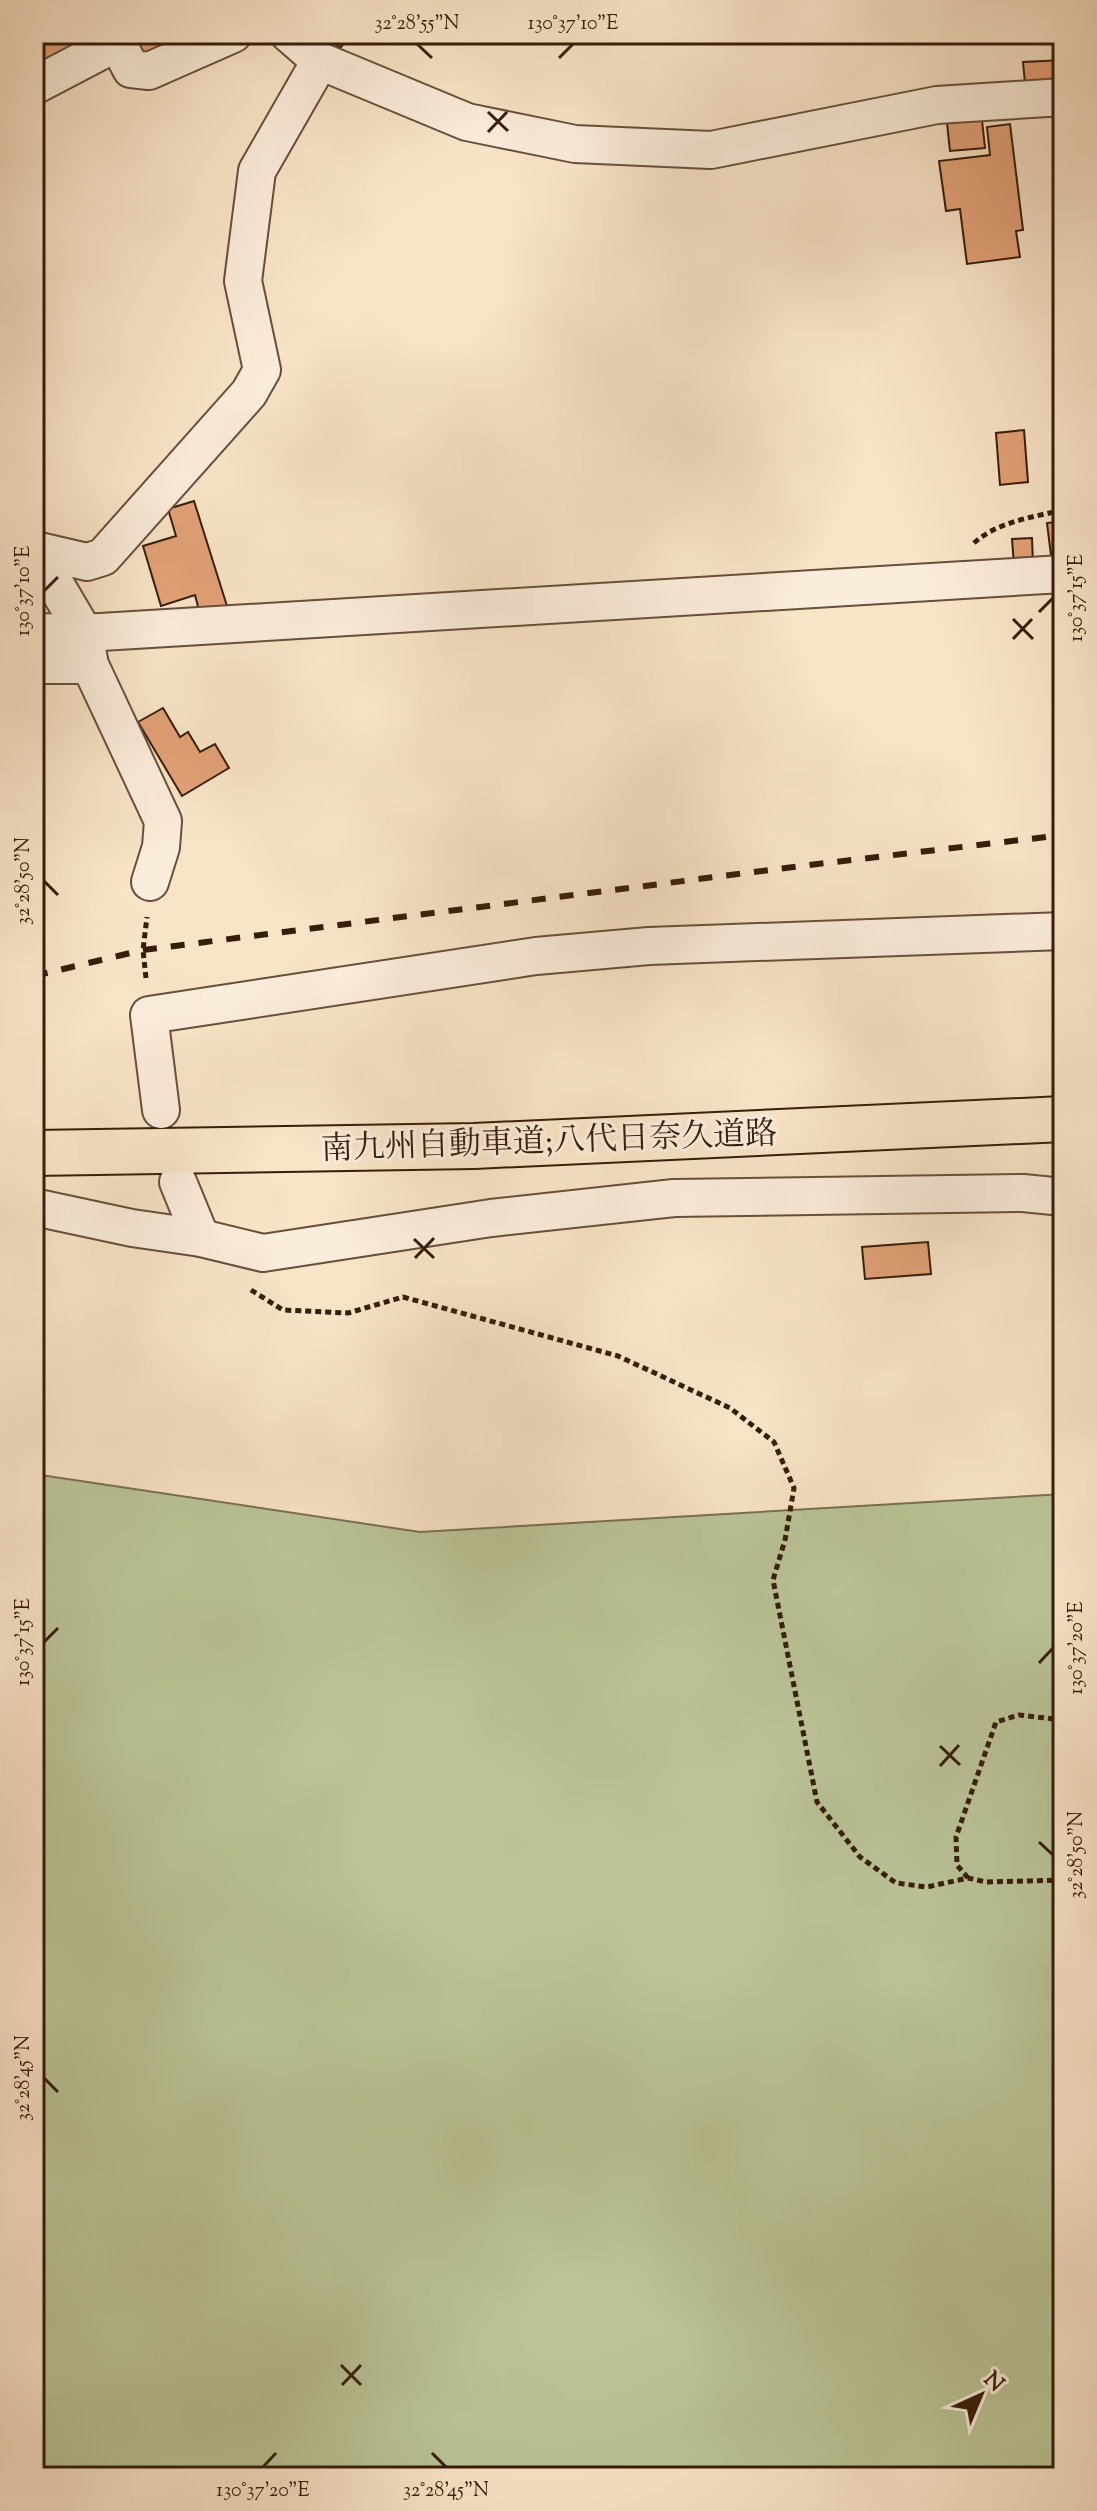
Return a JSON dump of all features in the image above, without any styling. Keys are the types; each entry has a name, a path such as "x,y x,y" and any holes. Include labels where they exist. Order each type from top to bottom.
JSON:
{"highway":[{"name":"南九州自動車道;八代日奈久道路","path":"34,1153 474,1146 1063,1119"}],"street":[{"path":"34,86 115,38 131,69 149,71 233,34"},
{"path":"289,34 320,61 467,122 575,144 711,150 937,105 1063,97"},
{"path":"34,549 87,562 103,557 249,393 262,370 243,281 257,171 320,61"},
{"path":"34,549 87,649 163,821 161,847 150,882"},
{"path":"34,665 87,649 1063,574"},
{"path":"34,632 87,649"},
{"path":"161,1110 149,1015 536,956 649,946 1063,931"},
{"path":"178,1182 201,1238"},
{"path":"34,1207 132,1228 201,1238 263,1253 491,1218 674,1198 1023,1193 1063,1197"}],"path":[{"path":"945,582 956,559 982,535 1019,520 1063,510"},
{"path":"246,1288 283,1310 348,1313 403,1297 618,1356 730,1408 774,1442 794,1488 785,1540 773,1580 817,1802 860,1857 896,1883 927,1887 968,1878 986,1882 1063,1880"},
{"path":"968,1878 957,1865 956,1837 996,1722 1019,1715 1063,1720"}],"green space":[{"path":"34,1474 420,1532 1063,1494 1063,2477 34,2477"}],"building":[{"path":"34,34 79,34 84,45 34,67"},
{"path":"132,34 167,34 172,44 144,58"},
{"path":"325,34 352,34 340,48"},
{"path":"1063,60 1063,81 1025,83 1023,62"},
{"path":"982,120 985,148 950,151 947,123"},
{"path":"1010,124 1023,230 1016,231 1020,257 967,264 960,209 946,211 939,161 990,155 987,127"},
{"path":"1024,430 1028,482 1000,485 996,433"},
{"path":"194,501 227,606 200,614 195,595 161,606 143,546 176,536 168,509"},
{"path":"1063,521 1063,562 1052,563 1047,523"},
{"path":"1032,538 1033,564 1014,565 1012,539"},
{"path":"163,708 180,737 188,732 200,752 215,744 229,768 182,796 138,722"},
{"path":"928,1242 931,1274 865,1279 862,1247"}],"railway":[{"path":"34,976 143,950 1063,835"}]}
